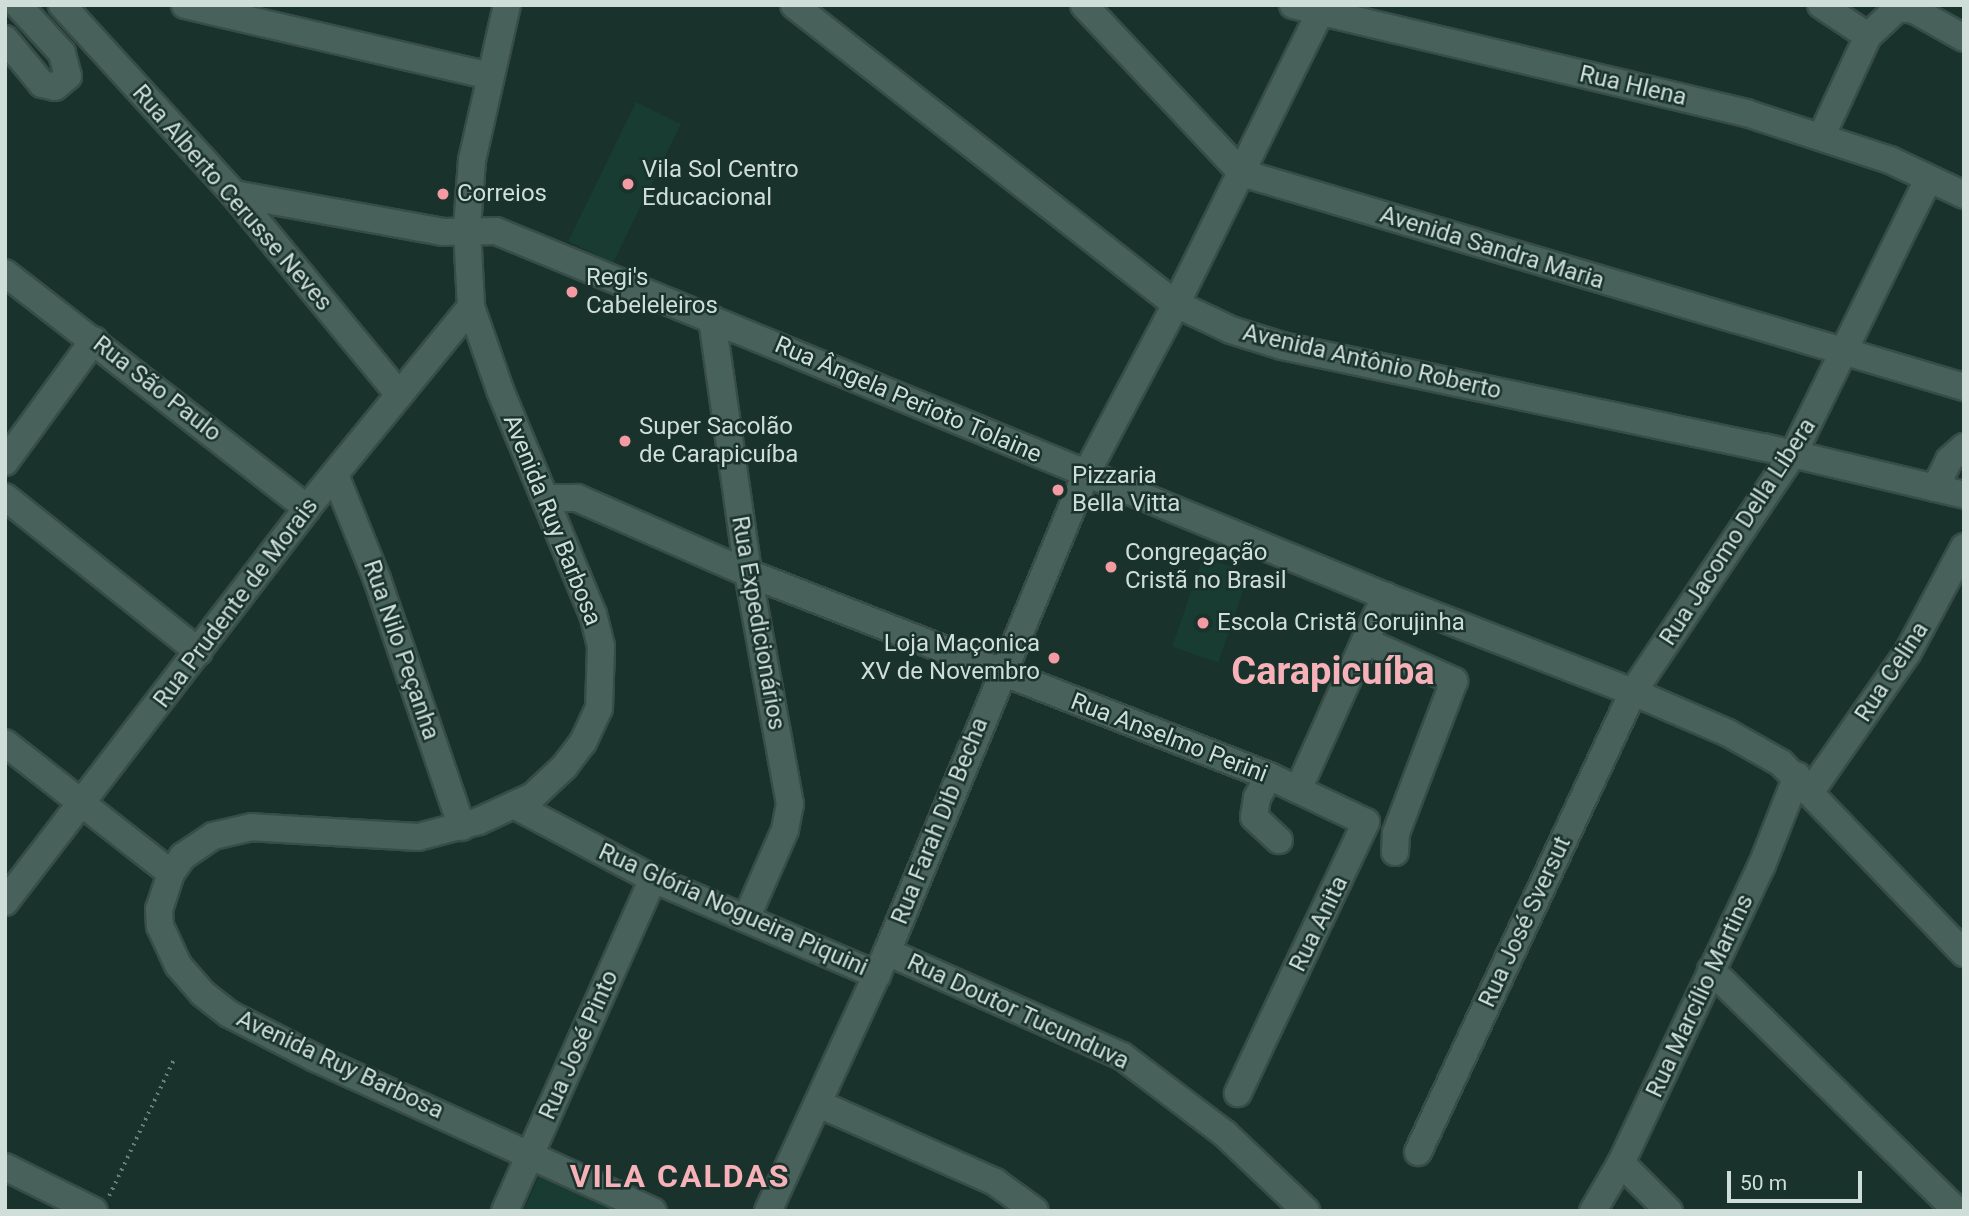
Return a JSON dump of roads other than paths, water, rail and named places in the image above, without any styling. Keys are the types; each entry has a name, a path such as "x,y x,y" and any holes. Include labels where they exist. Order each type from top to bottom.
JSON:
{"street":[{"path":"5,39 42,84 55,87 68,76 62,52 18,5"},
{"name":"Rua Alberto Cerusse Neves","path":"62,5 234,194 399,394"},
{"path":"185,5 490,76"},
{"name":"Avenida Ruy Barbosa","path":"507,5 472,160 467,228 471,307 496,379 548,498 593,614 602,680 598,708 583,742 533,796 462,827 438,834 389,838 252,827 213,836 183,856 171,873 159,909 162,935 202,993 229,1014 315,1058 530,1152 653,1211"},
{"name":"Avenida Antônio Roberto","path":"793,5 1176,304 1231,330 1282,346 1793,454 1964,495"},
{"path":"1084,5 1242,173"},
{"name":"Rua Hlena","path":"1293,5 1322,9 1822,135 1964,195"},
{"path":"1821,5 1868,36"},
{"path":"1822,135 1868,36 1898,8 1914,10 1961,29"},
{"name":"Rua Farah Dib Becha","path":"768,1211 882,963 1000,673 1086,474 1176,304 1322,9"},
{"name":"Avenida Sandra Maria","path":"1242,173 1964,387"},
{"name":"Rua Jacomo Della Libera","path":"1633,692 1793,454 1928,180"},
{"name":"Rua Ângela Perioto Tolaine","path":"234,194 443,232 467,228 496,231 1385,596 1633,692 1758,748 1804,784 1964,953"},
{"name":"Rua São Paulo","path":"5,273 307,508"},
{"name":"Rua Prudente de Morais","path":"5,902 307,508 471,307"},
{"name":"Rua Expedicionários","path":"712,318 748,573 790,804 785,830 746,919"},
{"path":"5,462 94,340"},
{"path":"1936,488 1948,460 1964,447"},
{"name":"Rua Nilo Peçanha","path":"335,475 377,579 462,827"},
{"path":"5,497 199,652"},
{"name":"Rua Anselmo Perini","path":"548,498 577,498 748,573 1269,776 1298,790"},
{"name":"Rua Celina","path":"1804,784 1908,652 1964,547"},
{"path":"1298,790 1385,596"},
{"path":"1365,641 1454,681 1396,834 1395,852"},
{"name":"Rua José Sversut","path":"1418,1152 1633,692"},
{"path":"5,743 171,873"},
{"path":"1269,776 1257,798 1254,817 1279,840"},
{"name":"Rua Marcílio Martins","path":"1593,1211 1621,1163 1787,811 1804,784"},
{"name":"Rua Anita","path":"1238,1093 1366,822 1298,790"},
{"name":"Rua Glória Nogueira Piquini","path":"514,805 653,879 746,919 882,963"},
{"name":"Rua José Pinto","path":"505,1211 653,879"},
{"name":"Rua Doutor Tucunduva","path":"882,963 1122,1056 1225,1134 1306,1211"},
{"path":"1711,970 1957,1211"},
{"path":"819,1104 995,1182 1035,1211"},
{"path":"1621,1163 1669,1211"},
{"path":"5,1167 101,1205"}],"place":[{"name":"Vila Sol Centro Educacional","path":"628,184"},
{"name":"Correios","path":"443,194"},
{"name":"Regi's Cabeleleiros","path":"572,292"},
{"name":"Super Sacolão de Carapicuíba","path":"625,441"},
{"name":"Pizzaria Bella Vitta","path":"1058,490"},
{"name":"Congregação Cristã no Brasil","path":"1111,567"},
{"name":"Escola Cristã Corujinha","path":"1203,623"},
{"name":"Loja Maçonica XV de Novembro","path":"1054,658"}],"district":[{"name":"Carapicuíba","path":"1333,672"},
{"name":"VILA CALDAS","path":"680,1176"}]}
